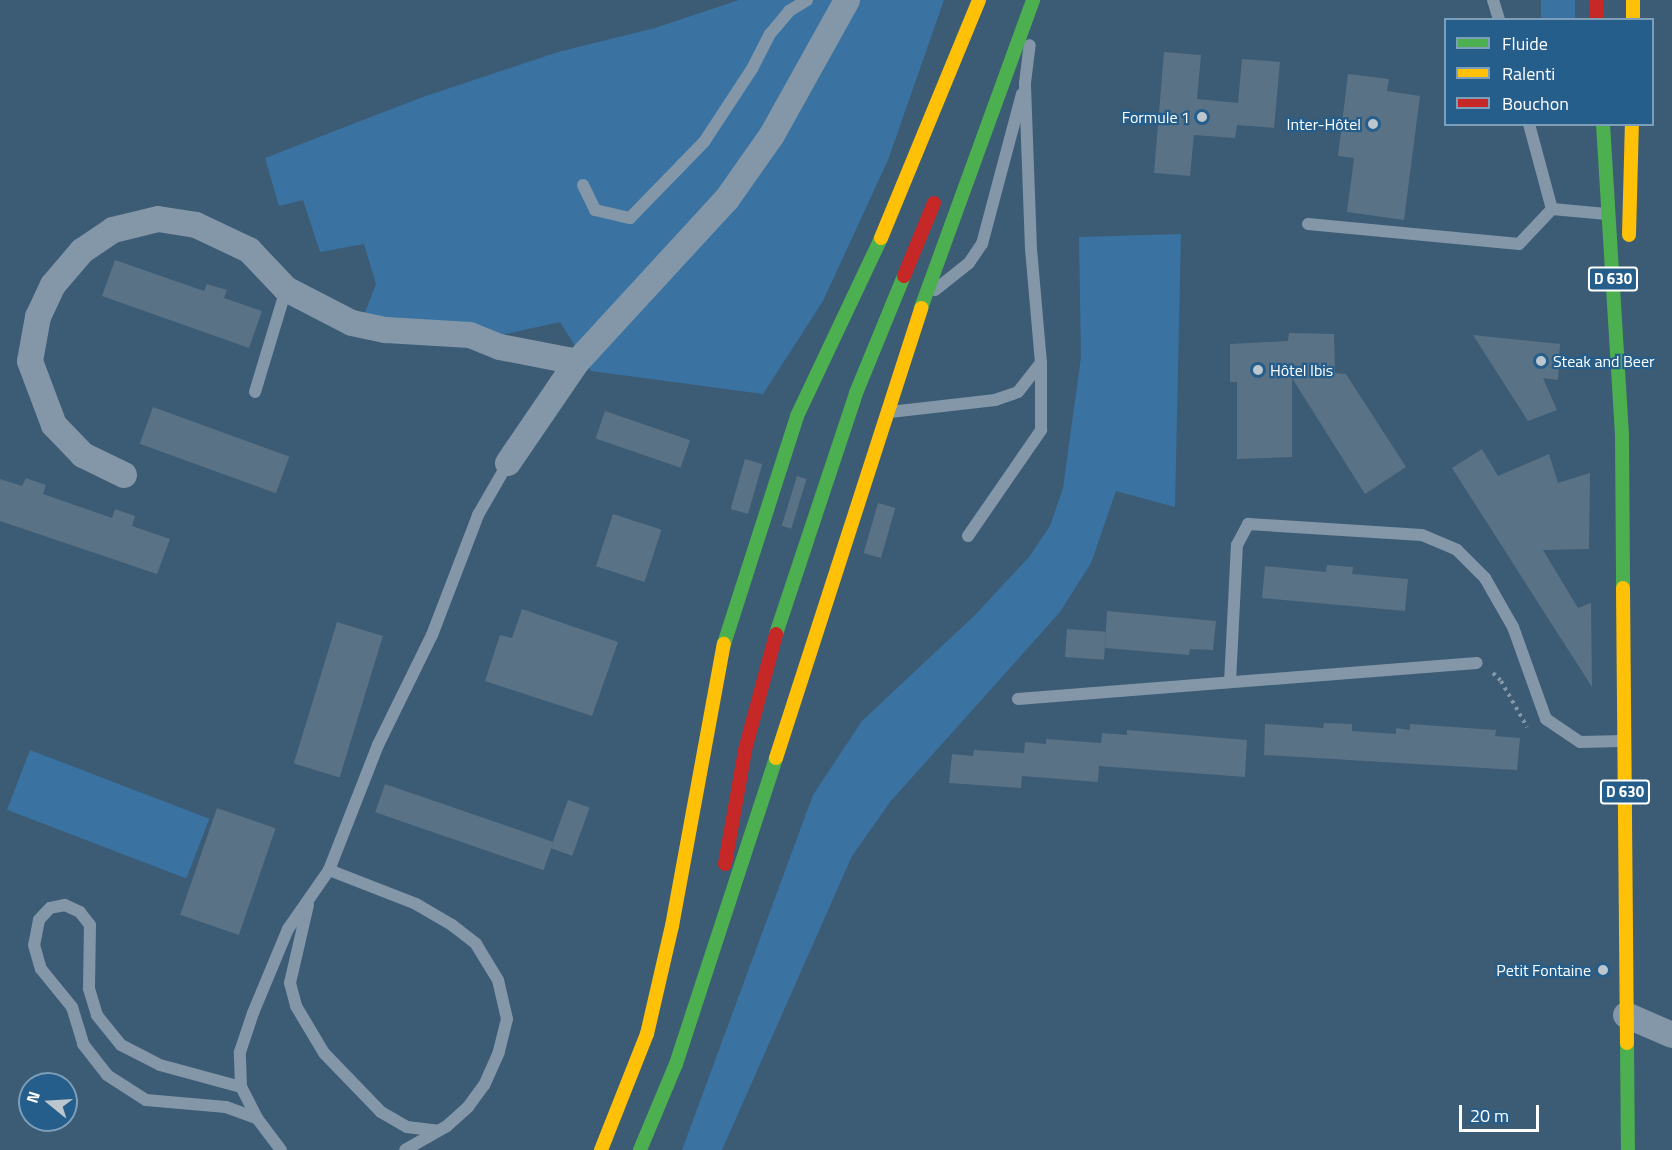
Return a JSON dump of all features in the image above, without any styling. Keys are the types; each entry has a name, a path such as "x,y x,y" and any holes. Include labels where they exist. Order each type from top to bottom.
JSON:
{"main road":[{"path":"601,1150 647,1034 672,926 725,641 797,416 842,327 914,162 979,0"},
{"path":"980,102 1034,0"},
{"path":"640,1150 676,1064 704,981 889,412 942,239 1034,0"},
{"path":"1596,0 1597,18"},
{"path":"1632,18 1633,0"},
{"name":"D 630","path":"1603,126 1622,434"},
{"name":"D 630","path":"1629,248 1632,126"},
{"path":"704,981 744,750 773,642 856,393 941,186"},
{"name":"D 630","path":"1628,282 1622,434 1628,1150"}],"street":[{"path":"508,463 577,362 727,199 772,135 847,0"},
{"path":"124,475 83,455 54,425 30,361 38,317 53,285 82,251 112,230 158,219 196,225 249,250 286,289 352,322 386,330 470,335 500,347 577,362"},
{"path":"1626,1016 1672,1035"}],"lane":[{"path":"583,185 595,210 630,218 704,142 752,69 770,34 789,11 807,0"},
{"path":"924,298 969,263 982,244 1024,83 1034,0"},
{"path":"1493,0 1498,18"},
{"path":"968,536 1041,430 1041,363 1031,249 1024,83"},
{"path":"1529,126 1552,209"},
{"path":"1552,209 1609,214 1630,213"},
{"path":"1308,224 1519,244 1552,209"},
{"path":"255,393 286,289"},
{"path":"889,412 995,400 1018,392 1041,363"},
{"path":"280,1150 256,1118 241,1087 240,1052 253,1013 288,929 329,870 378,745 432,635 478,515 508,463"},
{"path":"1230,682 1237,545 1248,524 1422,535 1457,550 1485,578 1513,627 1546,719 1562,733 1581,742 1625,741"},
{"path":"1018,699 1477,663"},
{"path":"329,870 416,904 452,925 476,944 498,980 507,1019 499,1052 484,1085 468,1107 438,1131 405,1150"},
{"path":"310,898 290,983 296,1006 324,1053 381,1112 407,1127 438,1131"},
{"path":"241,1087 160,1065 121,1045 97,1016 89,988 90,924 80,912 65,905 50,908 39,920 34,945 41,969 72,1007 83,1044 107,1075 146,1100 226,1107 256,1118"}],"path":[{"path":"1477,663 1501,681 1527,728 1534,733 1562,733"}],"shaded area":[{"path":"739,0 944,0 888,160 823,301 763,394 591,371 560,322 496,336 362,320 376,284 364,244 320,252 303,200 279,206 265,158 420,98 558,52 655,28"},
{"path":"1541,0 1575,0 1575,18 1541,18"},
{"path":"1181,234 1175,507 1116,491 1091,563 1060,612 890,802 852,856 722,1150 682,1150 813,795 862,721 975,615 1029,557 1050,526 1063,488 1081,357 1079,237"},
{"path":"30,750 209,819 186,879 7,810"}],"building":[{"path":"1164,52 1201,55 1197,99 1238,103 1242,59 1280,62 1274,128 1237,125 1235,138 1194,135 1190,176 1154,173"},
{"path":"1348,74 1389,79 1387,91 1420,96 1404,220 1347,212 1354,158 1338,156"},
{"path":"115,260 204,291 207,284 227,290 224,298 262,311 249,348 102,296"},
{"path":"1289,333 1334,334 1335,373 1346,374 1406,467 1365,494 1292,378 1292,457 1237,459 1237,382 1230,382 1230,344 1288,341"},
{"path":"1473,335 1560,344 1558,380 1543,378 1557,410 1528,421"},
{"path":"153,407 289,457 276,493 140,444"},
{"path":"605,411 690,440 681,468 596,438"},
{"path":"1482,449 1498,476 1549,454 1558,483 1590,473 1589,549 1543,550 1578,608 1591,603 1592,687 1452,468"},
{"path":"745,459 762,464 748,514 731,509"},
{"path":"797,476 807,479 791,529 782,526"},
{"path":"26,478 46,485 43,494 112,518 115,509 135,516 132,526 170,539 157,574 0,521 0,479 22,486"},
{"path":"878,503 895,508 881,558 864,553"},
{"path":"613,514 662,530 645,582 596,566"},
{"path":"1327,565 1353,567 1352,574 1408,579 1405,611 1262,598 1265,566 1326,572"},
{"path":"522,609 618,642 592,716 485,681 500,635 512,638"},
{"path":"1107,611 1216,621 1213,650 1190,649 1189,655 1105,648"},
{"path":"337,622 383,636 340,778 294,764"},
{"path":"1067,629 1106,632 1104,660 1065,657"},
{"path":"1324,723 1352,724 1352,731 1396,734 1396,728 1410,730 1410,724 1496,730 1495,736 1520,738 1517,770 1264,755 1265,724 1323,728"},
{"path":"1127,730 1247,740 1245,777 1099,766 1098,782 1022,776 1021,788 949,783 952,754 973,756 974,750 1024,753 1025,742 1046,744 1046,739 1101,743 1102,733 1127,735"},
{"path":"385,784 553,842 544,870 375,812"},
{"path":"568,800 590,808 572,856 551,848"},
{"path":"217,808 276,828 239,935 180,915"}],"traffic: fast":[{"path":"921,308 1033,0"},
{"path":"1603,126 1622,434 1623,588"},
{"path":"724,644 797,416 881,238"},
{"path":"776,634 856,393 904,276"},
{"path":"640,1150 676,1064 776,758"},
{"path":"1627,1043 1628,1150"}],"traffic: slow":[{"path":"881,238 979,0"},
{"path":"1633,0 1633,18"},
{"path":"1629,235 1632,126"},
{"path":"776,758 921,308"},
{"path":"1623,588 1627,1043"},
{"path":"601,1150 647,1034 672,926 724,644"}],"traffic: jam":[{"path":"1596,0 1597,18"},
{"path":"904,276 934,203"},
{"path":"725,864 745,750 776,634"}],"place":[{"name":"Formule 1","path":"1202,117"},
{"name":"Inter-Hôtel","path":"1373,124"},
{"name":"Steak and Beer","path":"1541,361"},
{"name":"Hôtel Ibis","path":"1258,370"},
{"name":"Petit Fontaine","path":"1603,970"}]}
